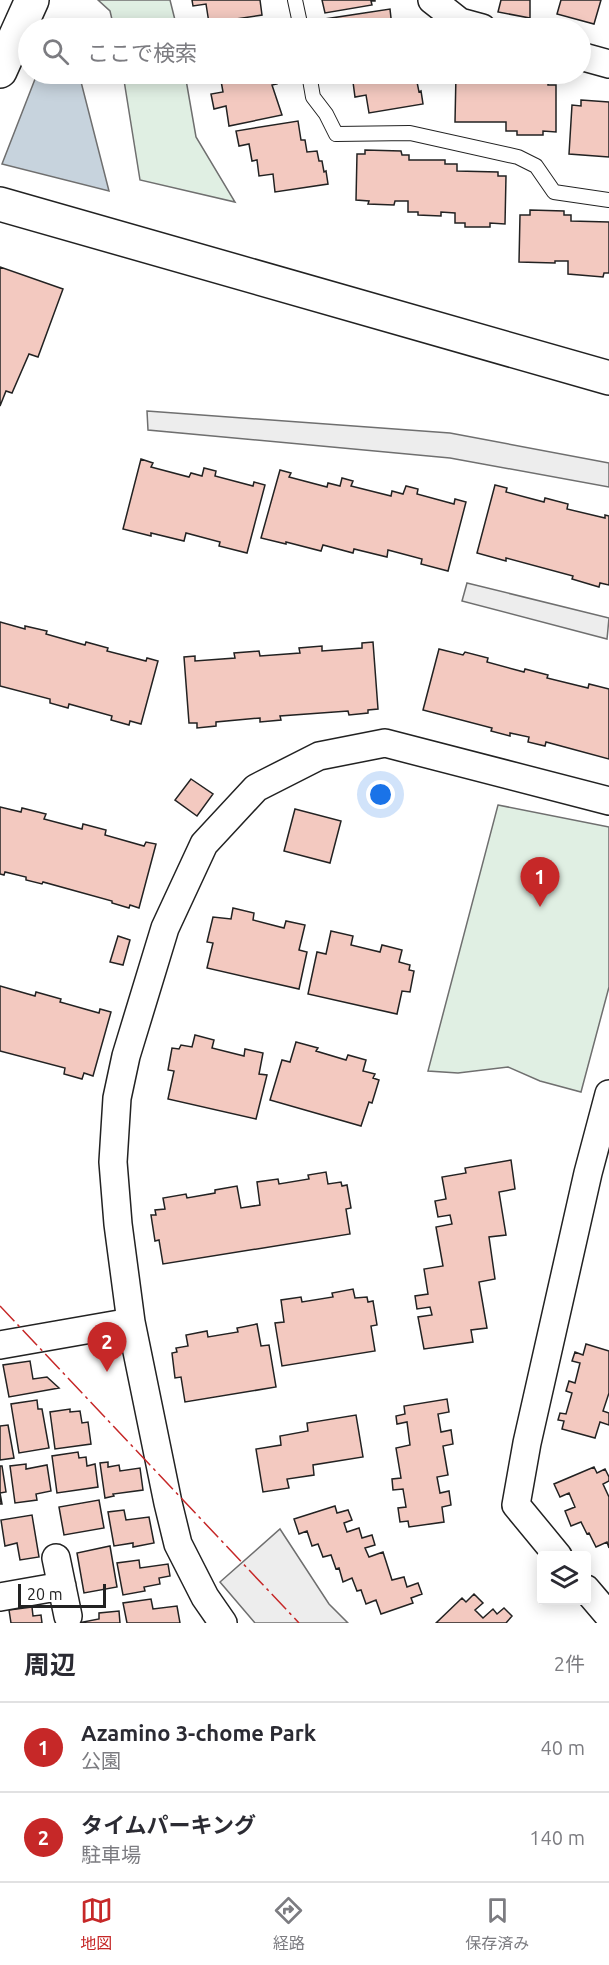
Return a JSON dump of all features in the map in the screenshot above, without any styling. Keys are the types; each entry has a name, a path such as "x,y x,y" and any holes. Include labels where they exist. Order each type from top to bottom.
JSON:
{"street":[{"path":"24,18 32,0"},
{"path":"432,0 455,18"},
{"path":"0,71 18,31"},
{"path":"591,59 609,64"},
{"path":"0,204 609,378"},
{"path":"223,1623 205,1597 178,1544 131,1322 118,1224 113,1162 117,1098 126,1056 165,928 204,844 256,788 319,756 385,743 609,801"},
{"path":"554,1551 516,1505 526,1443 588,1173 609,1094"},
{"path":"0,1345 131,1322"},
{"path":"56,1558 68,1616"},
{"path":"0,1597 62,1586"},
{"path":"591,1595 609,1616"}],"lane":[{"path":"295,0 298,18"},
{"path":"311,84 314,97 336,134 410,134 518,157 536,166 554,192 609,200"}],"green space":[{"path":"98,0 170,0 174,18 112,18 110,11"},
{"path":"125,84 187,84 196,137 235,202 140,180"},
{"path":"498,805 609,827 609,987 581,1092 540,1081 508,1067 458,1073 428,1071"}],"shaded area":[{"path":"33,84 82,84 109,191 2,164"},
{"path":"147,411 450,433 609,463 609,487 450,458 148,430"},
{"path":"467,583 609,618 607,639 462,601"},
{"path":"280,1529 329,1604 348,1623 255,1623 220,1582"}],"building":[{"path":"192,0 260,0 262,15 242,18 208,18 206,4 193,6"},
{"path":"322,0 375,1 371,1 372,5 325,13"},
{"path":"501,0 530,0 530,18 498,12"},
{"path":"561,0 601,0 594,24 591,23 591,18 572,18 557,14"},
{"path":"390,9 391,18 332,18"},
{"path":"222,84 277,84 272,85 282,115 229,126 226,106 214,109 211,94 223,92"},
{"path":"353,84 417,84 423,104 369,113 366,95 355,97"},
{"path":"456,84 556,85 556,132 543,131 543,135 517,135 517,131 506,131 506,122 455,122"},
{"path":"581,100 609,102 609,157 569,154 572,105 581,106"},
{"path":"298,121 301,140 305,140 307,152 317,151 319,161 322,161 324,172 326,171 328,184 275,192 273,174 259,176 257,160 252,161 249,144 239,146 236,131"},
{"path":"365,150 401,151 402,155 409,155 409,160 445,160 445,164 457,164 457,171 498,172 498,176 506,176 505,224 490,223 490,227 465,227 465,223 455,223 455,213 441,212 441,216 408,212 408,201 395,201 394,205 368,204 369,201 356,200 357,154 365,154"},
{"path":"530,210 564,211 564,215 571,215 571,221 609,222 609,273 604,273 603,277 568,274 568,261 519,262 520,215 530,215"},
{"path":"0,267 63,289 38,357 29,354 12,393 6,391 0,406"},
{"path":"141,459 153,463 151,467 189,477 191,473 202,476 204,468 216,471 215,476 253,486 254,482 265,485 247,553 219,546 220,542 186,533 184,541 123,529"},
{"path":"280,470 291,473 289,477 327,487 328,483 340,486 342,478 353,481 351,486 391,496 392,491 403,494 406,486 418,489 417,494 454,504 455,499 466,502 448,571 421,564 422,559 388,550 387,557 354,549 353,553 323,545 321,551 261,538"},
{"path":"495,485 507,488 506,492 544,502 545,498 568,504 567,509 605,518 605,515 609,516 609,585 600,583 599,587 572,579 573,576 506,558 506,561 477,553"},
{"path":"0,622 25,629 25,626 47,631 46,634 85,645 86,642 108,648 107,651 146,661 147,658 158,661 141,724 130,721 129,725 111,720 112,716 69,704 68,708 50,703 50,699 0,686"},
{"path":"373,642 378,709 368,710 368,713 349,715 348,711 280,716 281,720 260,722 260,718 216,722 216,726 197,728 197,723 189,723 184,657 195,656 195,661 235,658 234,653 259,651 260,656 300,653 299,648 322,646 322,651 362,648 362,643"},
{"path":"439,649 488,658 487,662 524,672 525,669 548,675 547,678 588,688 589,684 609,689 609,759 546,742 545,746 528,742 529,737 510,733 510,736 491,731 492,728 423,710"},
{"path":"191,779 213,794 197,816 175,800"},
{"path":"0,807 21,812 22,808 46,814 44,819 82,829 83,824 106,830 105,835 144,846 146,842 156,844 139,908 130,905 129,908 43,882 42,884 26,880 26,877 5,872 4,875 0,874"},
{"path":"295,809 341,821 330,863 284,851"},
{"path":"233,908 254,913 253,920 284,928 286,921 305,925 299,950 307,952 299,989 207,968 213,943 207,942 213,917 231,919"},
{"path":"331,931 353,936 351,945 380,952 382,945 402,950 399,962 410,965 409,970 414,971 410,992 402,991 397,1014 308,994 317,952 326,954"},
{"path":"118,936 130,940 123,965 110,962"},
{"path":"0,986 35,996 36,992 61,999 60,1002 99,1013 100,1009 111,1012 93,1076 84,1073 82,1079 64,1074 65,1068 0,1051"},
{"path":"195,1035 214,1040 212,1048 244,1056 245,1049 263,1053 259,1074 267,1075 256,1119 168,1099 174,1071 168,1070 172,1048 179,1049 181,1045 192,1047"},
{"path":"296,1042 318,1048 316,1051 346,1060 348,1055 366,1060 363,1071 375,1074 373,1078 379,1080 372,1103 369,1102 361,1126 270,1100 282,1060 290,1062"},
{"path":"511,1160 515,1189 499,1192 506,1235 489,1237 495,1279 479,1282 487,1328 471,1330 473,1342 424,1349 418,1317 432,1315 430,1307 417,1309 415,1296 428,1294 424,1269 443,1266 436,1227 452,1224 450,1215 438,1217 435,1201 446,1199 442,1177 466,1173 465,1168"},
{"path":"326,1172 328,1184 341,1182 342,1186 347,1185 351,1208 346,1209 350,1234 163,1264 159,1240 155,1241 151,1215 156,1215 155,1210 165,1209 163,1198 186,1194 187,1198 237,1186 241,1208 260,1205 257,1182 278,1179 279,1184 309,1179 308,1175"},
{"path":"353,1289 355,1298 367,1297 368,1302 373,1301 377,1325 371,1326 375,1351 282,1366 275,1323 284,1322 281,1300 301,1297 302,1302 333,1297 332,1293"},
{"path":"257,1324 261,1346 269,1345 276,1387 185,1402 181,1377 175,1378 172,1353 177,1352 176,1348 188,1346 186,1335 207,1331 208,1337 238,1332 237,1328"},
{"path":"586,1344 609,1351 609,1393 603,1411 609,1413 609,1425 600,1422 595,1438 562,1429 564,1421 558,1420 560,1413 566,1414 572,1393 566,1391 569,1381 575,1383 580,1363 572,1361 575,1352 583,1355"},
{"path":"30,1361 33,1379 47,1377 59,1388 9,1397 3,1365"},
{"path":"447,1399 449,1412 438,1414 441,1432 451,1430 453,1444 443,1446 448,1475 437,1477 440,1493 449,1491 451,1505 442,1507 444,1522 409,1527 408,1521 400,1522 398,1508 406,1507 403,1489 393,1490 392,1479 401,1478 396,1448 410,1445 407,1422 397,1424 396,1416 405,1414 404,1406"},
{"path":"37,1400 38,1409 42,1409 49,1448 19,1453 11,1404"},
{"path":"70,1409 70,1412 80,1411 82,1423 88,1422 91,1444 55,1449 50,1412"},
{"path":"356,1415 363,1457 313,1465 314,1475 287,1479 289,1488 263,1492 256,1449 281,1445 280,1436 308,1431 307,1423"},
{"path":"8,1425 14,1458 0,1460 0,1426"},
{"path":"78,1452 79,1458 86,1457 87,1466 95,1464 98,1487 57,1493 52,1456"},
{"path":"108,1462 108,1467 119,1465 120,1471 140,1468 143,1490 113,1494 114,1496 105,1498 100,1463"},
{"path":"26,1464 26,1469 47,1465 51,1491 36,1494 37,1500 15,1503 10,1466"},
{"path":"0,1466 2,1466 6,1492 0,1493"},
{"path":"594,1467 597,1473 605,1469 609,1477 609,1481 603,1484 609,1497 609,1548 607,1542 596,1547 581,1522 571,1526 565,1511 575,1507 569,1493 560,1497 554,1484"},
{"path":"99,1500 104,1528 64,1535 59,1507"},
{"path":"335,1506 337,1513 348,1510 352,1520 344,1523 347,1532 359,1528 362,1538 372,1535 375,1545 365,1548 369,1557 383,1552 392,1580 404,1577 407,1587 418,1583 422,1594 411,1598 413,1603 381,1614 376,1600 366,1604 361,1590 357,1591 352,1578 343,1582 339,1568 336,1569 331,1555 323,1557 318,1544 312,1546 307,1531 299,1534 294,1519"},
{"path":"124,1510 126,1520 149,1517 154,1543 133,1547 133,1543 114,1546 108,1512"},
{"path":"32,1515 39,1557 20,1560 17,1543 5,1546 1,1520"},
{"path":"110,1546 117,1587 84,1593 77,1553"},
{"path":"139,1560 140,1568 168,1564 170,1576 159,1578 160,1584 144,1587 145,1591 123,1595 117,1563"},
{"path":"474,1594 483,1603 475,1610 483,1618 493,1609 497,1614 504,1608 512,1616 506,1623 436,1623 462,1598 466,1602"},
{"path":"151,1599 153,1609 177,1606 180,1623 127,1623 123,1603"},
{"path":"32,1607 33,1616 41,1615 42,1623 11,1623 9,1610"},
{"path":"119,1611 120,1623 78,1623 99,1619 99,1613"}],"power":[{"path":"0,1306 299,1623"}],"place":[{"name":"Azamino 3-chome Park","path":"540,907"},
{"name":"タイムパーキング","path":"107,1372"}]}
